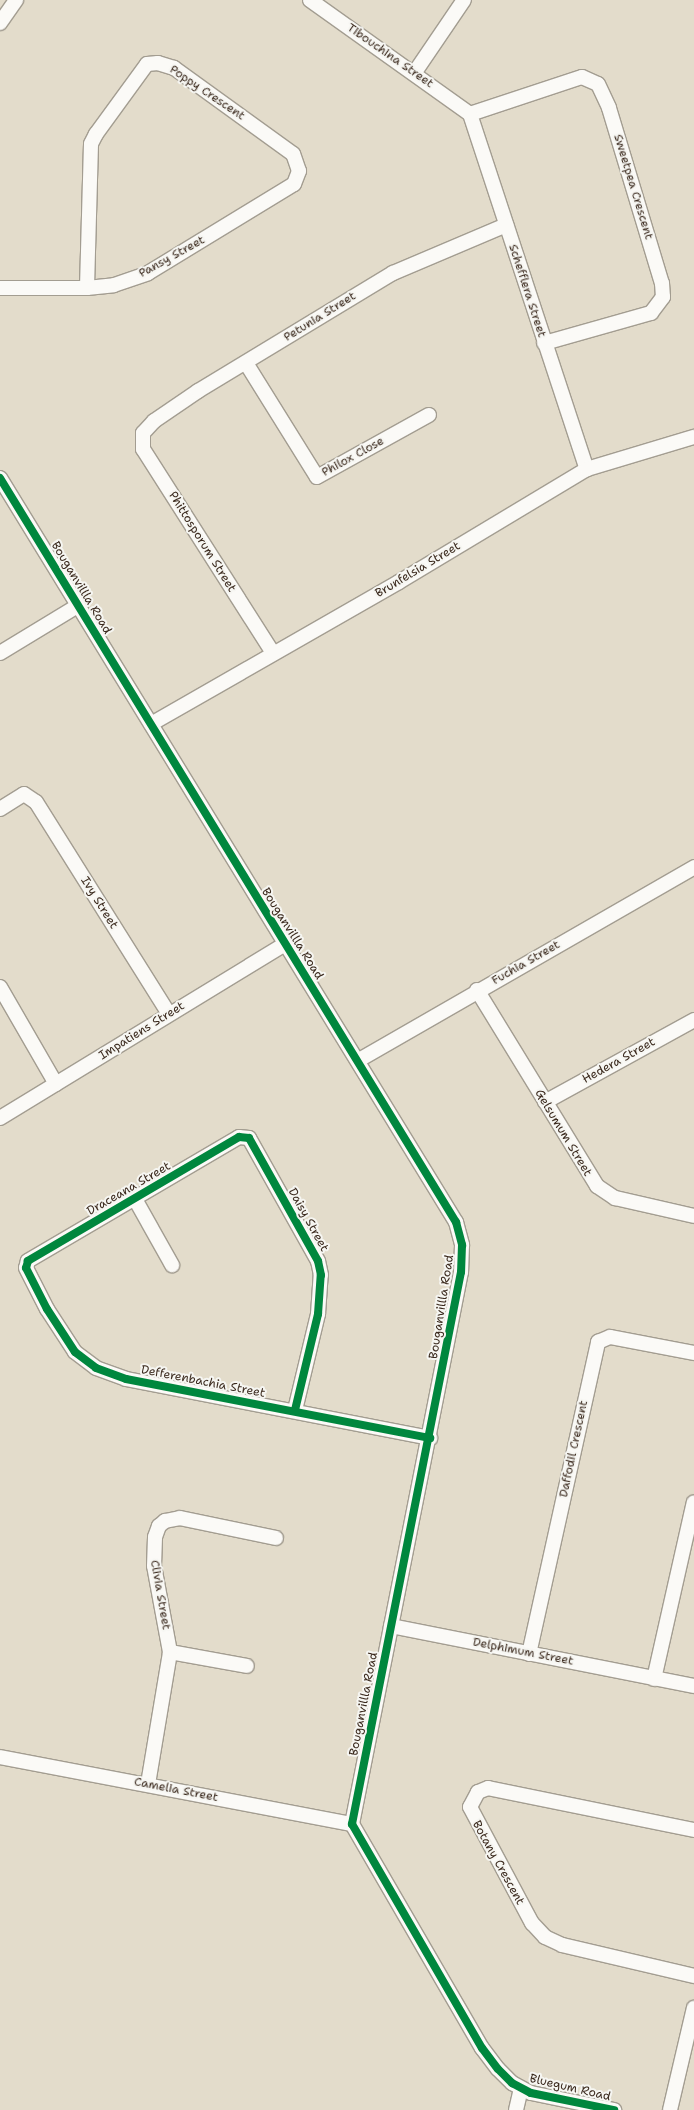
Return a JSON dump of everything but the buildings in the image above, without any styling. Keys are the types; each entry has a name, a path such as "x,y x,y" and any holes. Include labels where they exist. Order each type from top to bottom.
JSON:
{"street":[{"path":"0,23 16,0"},
{"name":"Tibouchina Street","path":"310,0 415,72 470,114"},
{"path":"415,72 464,0"},
{"name":"Poppy Crescent","path":"87,288 91,144 131,82 147,64 158,63 174,68 285,147 299,166 298,178"},
{"name":"Sweetpea Crescent","path":"470,114 582,77 598,84 609,108 662,283 663,297 651,313 544,344"},
{"name":"Schefflera Street","path":"470,114 544,344 587,468"},
{"name":"Pansy Street","path":"0,288 87,288 129,280 168,263 288,188 298,178"},
{"name":"Petunia Street","path":"145,429 246,362 412,262 506,225"},
{"name":"Philox Close","path":"246,362 317,477 429,415"},
{"name":"Phittosporum Street","path":"145,429 141,437 143,449 272,653"},
{"name":"Brunfelsia Street","path":"151,724 406,578 587,468 694,437"},
{"name":"Bouganvillla Road","path":"0,478 285,944 445,1200 461,1240 461,1272 430,1438 352,1824"},
{"path":"0,653 79,605"},
{"name":"Ivy Street","path":"0,809 21,795 27,794 36,802 169,1014"},
{"name":"Fuchia Street","path":"359,1060 477,990 694,867"},
{"name":"Impatiens Street","path":"0,1118 285,944"},
{"path":"0,987 56,1084"},
{"name":"Gelsumum Street","path":"477,990 591,1178 605,1192 625,1200 694,1216"},
{"name":"Hedera Street","path":"545,1102 694,1020"},
{"name":"Draceana Street","path":"26,1266 30,1259 237,1138 246,1137"},
{"name":"Daisy Street","path":"246,1137 253,1143 312,1250 322,1275 318,1314 295,1410"},
{"path":"135,1199 172,1265"},
{"name":"Defferenbachia Street","path":"26,1266 47,1309 69,1344 84,1361 96,1368 126,1379 295,1410 430,1438"},
{"name":"Daffodil Crescent","path":"529,1654 598,1342 610,1337 694,1353"},
{"path":"654,1679 694,1502"},
{"name":"Clivia Street","path":"148,1784 170,1652 154,1566 155,1537 159,1526 165,1521 180,1518 276,1538"},
{"name":"Delphimum Street","path":"391,1626 694,1686"},
{"path":"170,1652 247,1666"},
{"name":"Camelia Street","path":"0,1757 352,1824"},
{"name":"Botany Crescent","path":"694,1830 488,1788 478,1792 470,1807 532,1923 545,1937 562,1945 694,1976"},
{"path":"352,1824 482,2048 504,2076 521,2089 516,2110"},
{"path":"670,2110 694,2008"},
{"name":"Bluegum Road","path":"521,2089 614,2110"}],"cycle path":[{"path":"0,478 456,1222 462,1245 461,1272 352,1824 482,2048 498,2069 512,2083 531,2093 614,2110"},
{"path":"295,1410 318,1314 321,1275 318,1261 249,1138 239,1137 28,1261 26,1268 47,1309 75,1352 96,1368 126,1379 430,1438"}]}
